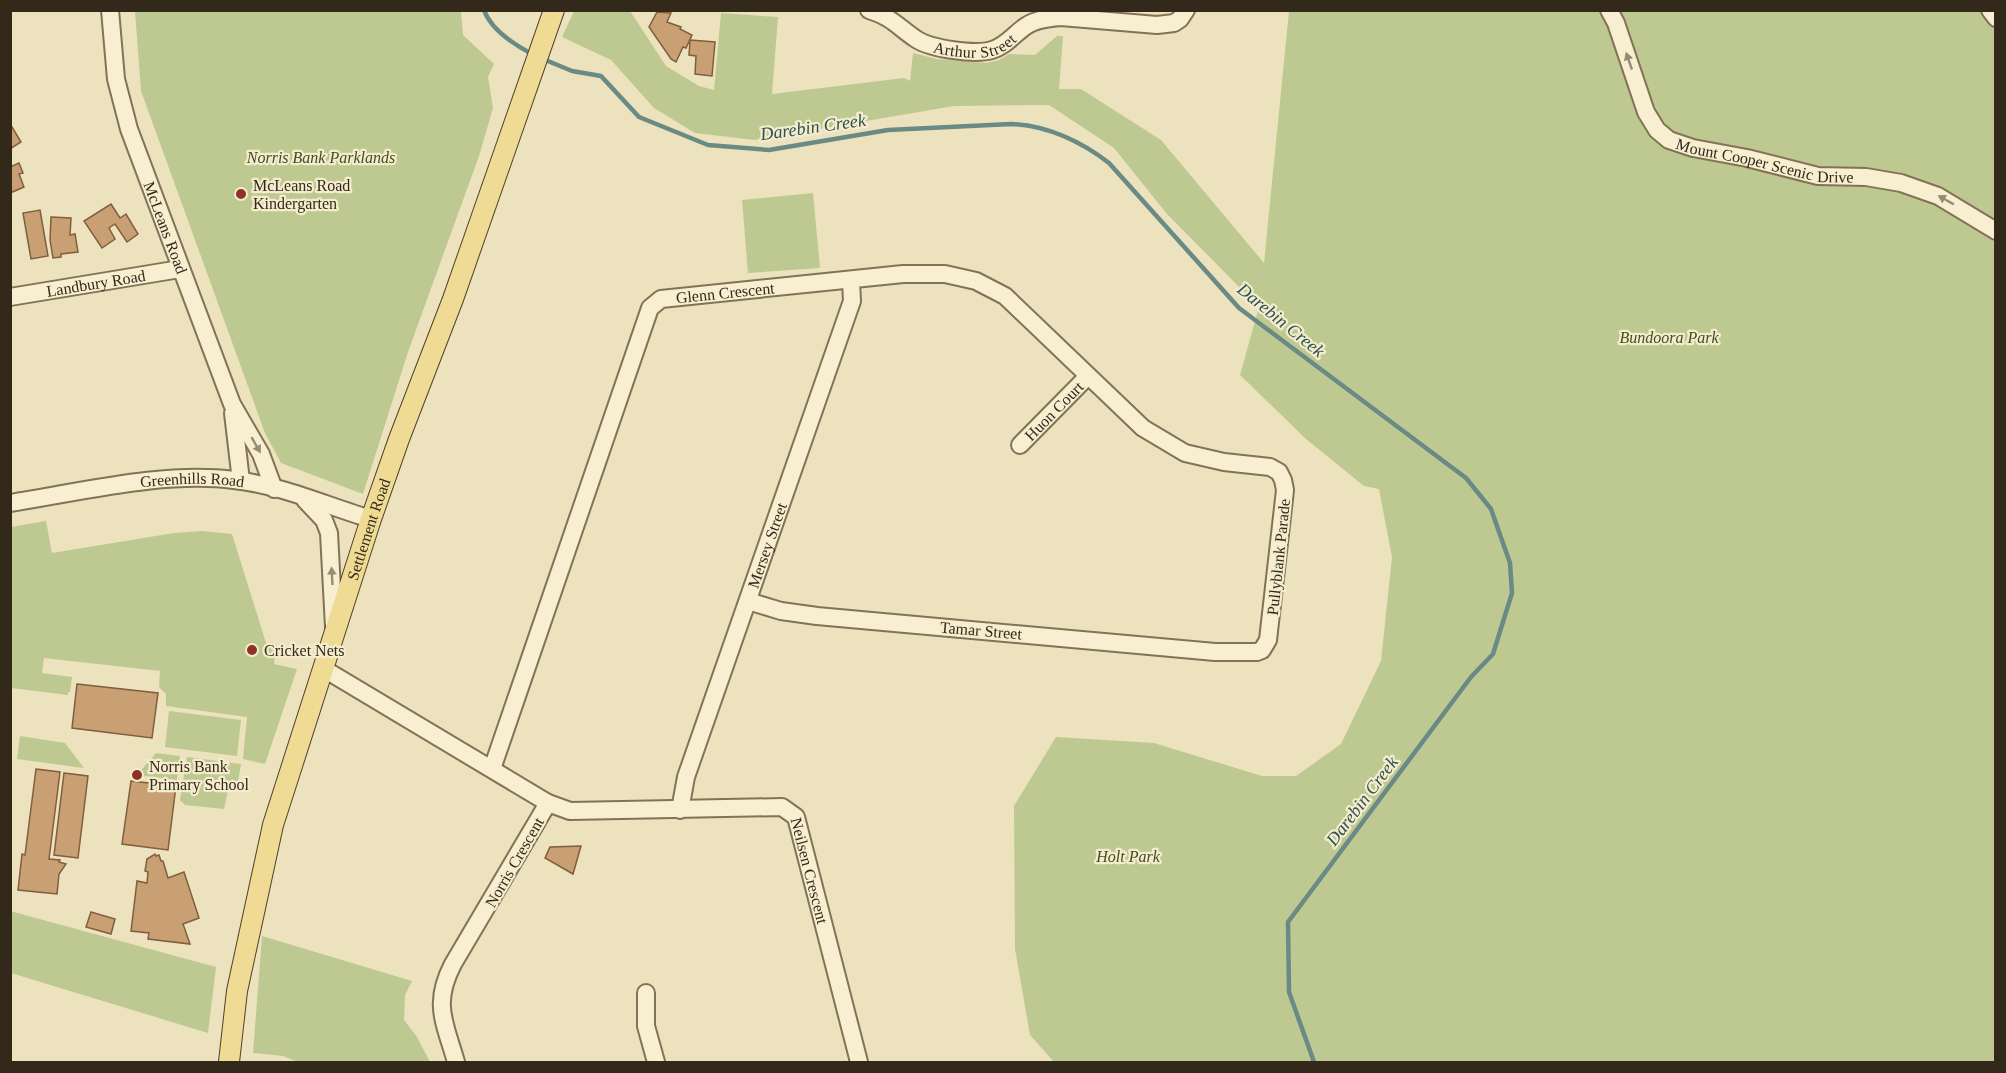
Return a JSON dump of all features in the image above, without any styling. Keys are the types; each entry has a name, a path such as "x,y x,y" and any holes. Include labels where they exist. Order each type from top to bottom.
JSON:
{"main road":[{"name":"Settlement Road","path":"229,1062 237,991 273,825 371,519 402,430 453,299 551,17"}],"street":[{"name":"McLeans Road","path":"110,10 119,95 129,129 232,404 261,454 274,489"},
{"name":"McLeans Road","path":"114,49 121,10"},
{"name":"Arthur Street","path":"870,10 888,17 925,44 934,47 983,51 1000,46 1027,25 1047,18 1166,24 1180,19 1186,10"},
{"name":"Mount Cooper Scenic Drive","path":"1610,10 1646,112 1657,130 1669,140 1693,148 1747,158 1818,176 1866,177 1901,183 1938,196 1995,231"},
{"path":"1990,10 1995,18"},
{"name":"Landbury Road","path":"10,297 180,269"},
{"name":"Glenn Crescent","path":"492,769 651,308 661,298 851,281 903,274 945,274 976,282 1005,296 1143,428 1185,453 1224,462"},
{"name":"Mersey Street","path":"680,810 686,777 852,301 851,281"},
{"name":"Huon Court","path":"1020,445 1088,376"},
{"name":"McLeans Road","path":"232,404 241,481"},
{"name":"Pullyblank Parade","path":"1215,652 1257,652 1262,650 1268,640 1285,490 1279,472 1270,467 1224,462"},
{"name":"Greenhills Road","path":"10,503 156,481 208,479 241,481 274,489 371,519"},
{"path":"303,498 322,518 329,533 335,634"},
{"name":"Tamar Street","path":"748,601 781,611 817,616 1215,652"},
{"name":"Norris Crescent","path":"324,669 548,803 443,984 441,1011 456,1062"},
{"name":"Neilsen Crescent","path":"548,803 570,811 782,807 796,817 859,1062"},
{"path":"646,993 646,1026 656,1062"}],"green space":[{"name":"Norris Bank Parklands","path":"135,11 461,11 463,35 494,64 488,77 493,108 479,156 408,352 363,494 281,463 265,433 141,91"},
{"name":"Bundoora Park","path":"574,11 630,11 666,66 699,86 714,90 721,13 778,17 772,94 904,78 910,81 913,53 937,59 986,63 999,60 1009,54 1035,55 1057,36 1063,36 1059,89 1081,89 1161,140 1264,263 1289,11 1995,11 1995,1062 1054,1062 1030,1035 1015,949 1014,806 1056,737 1154,743 1262,776 1296,776 1341,744 1381,661 1392,557 1379,489 1364,486 1306,439 1240,375 1259,307 1167,214 1114,148 1049,105 954,106 754,140 695,133 654,108 611,60 562,37"},
{"path":"813,193 820,268 748,273 742,200"},
{"path":"46,521 52,553 174,533 201,531 232,534 266,643 277,645 274,664 297,669 265,764 243,759 247,717 166,706 166,694 159,687 160,671 44,658 42,673 72,677 68,695 11,688 11,527"},
{"path":"169,711 241,720 237,756 165,747"},
{"path":"20,736 65,743 84,768 17,759"},
{"path":"156,753 180,756 177,780 137,775"},
{"path":"187,757 241,764 237,787 229,786 224,809 185,805 180,800"},
{"path":"10,911 216,967 208,1033 11,973"},
{"path":"262,936 412,981 405,995 404,1020 417,1037 430,1062 298,1062 283,1056 253,1053"}],"building":[{"path":"657,12 671,13 667,22 681,27 680,29 692,35 676,62 671,59 649,27"},
{"path":"690,40 715,42 712,76 695,74 696,56 689,55"},
{"path":"12,127 21,142 10,149 10,129"},
{"path":"19,163 23,173 19,174 24,187 10,193 10,167"},
{"path":"111,204 120,218 126,214 138,234 127,242 115,224 109,228 115,239 102,248 84,221"},
{"path":"40,210 48,256 31,259 23,213"},
{"path":"51,217 71,218 70,235 75,234 78,252 61,254 61,257 53,258 50,240"},
{"path":"77,684 158,693 152,738 72,728"},
{"path":"36,769 60,772 49,859 60,860 59,862 66,864 59,874 57,894 18,890"},
{"path":"64,773 88,776 78,858 54,855"},
{"path":"131,781 176,786 168,850 122,844"},
{"path":"581,846 573,874 545,858 550,847"},
{"path":"155,854 159,855 163,861 168,878 184,872 199,918 183,924 190,944 148,939 149,933 131,931 137,881 147,883 148,872 145,871 147,859"},
{"path":"91,912 115,919 111,934 86,927"}],"waterway":[{"name":"Darebin Creek","path":"484,10 498,30 532,54"},
{"name":"Darebin Creek","path":"543,59 572,71 601,76 639,117 708,145 769,150 888,130 1011,124 1051,131 1076,142 1109,163 1239,308 1466,478 1491,509 1510,563 1512,593 1493,654 1471,677 1288,922 1289,992 1314,1062"}],"place":[{"name":"McLeans Road Kindergarten","path":"241,194"},
{"name":"Cricket Nets","path":"252,650"},
{"name":"Norris Bank Primary School","path":"137,775"}],"park label":[{"name":"Holt Park","path":"1128,856"}]}
